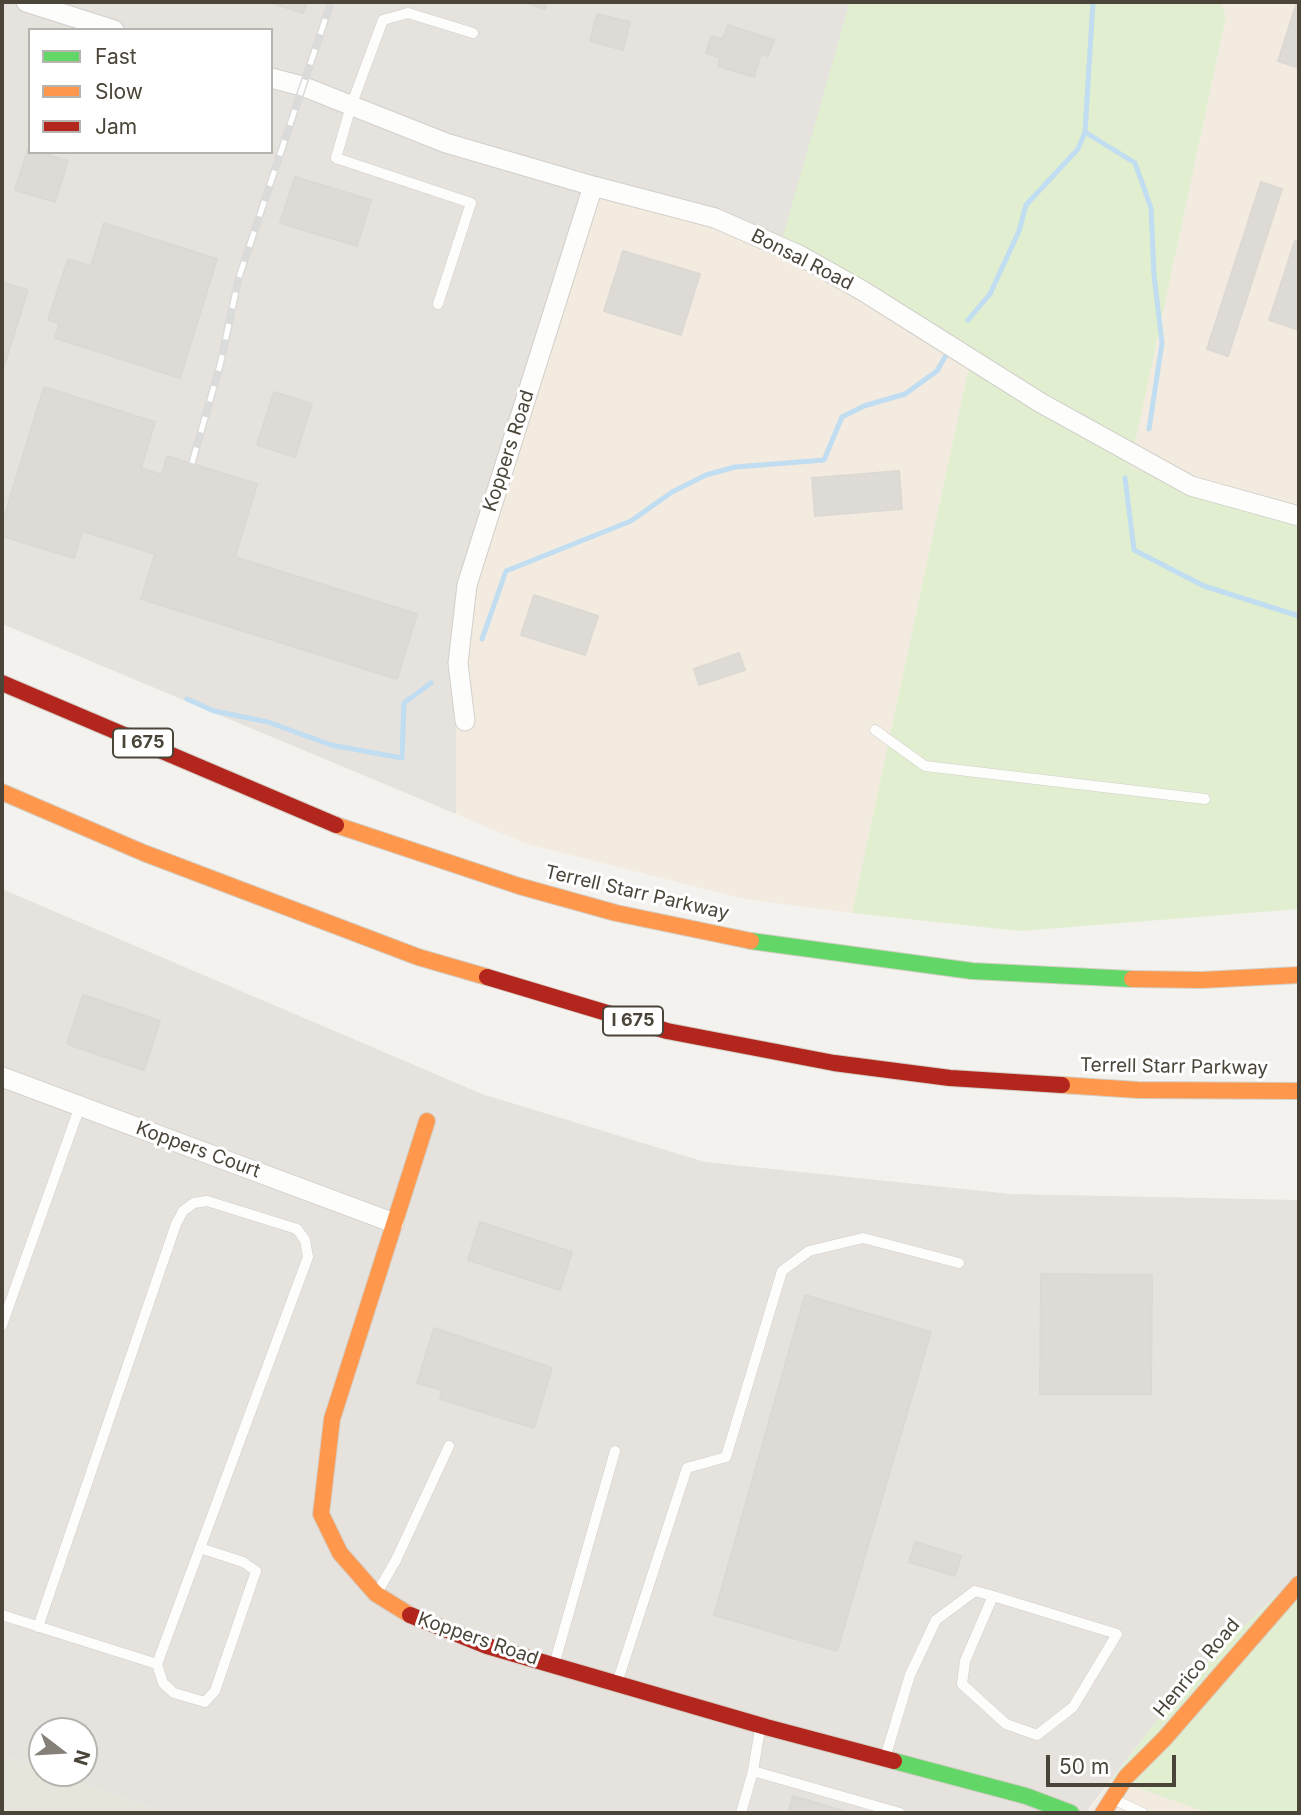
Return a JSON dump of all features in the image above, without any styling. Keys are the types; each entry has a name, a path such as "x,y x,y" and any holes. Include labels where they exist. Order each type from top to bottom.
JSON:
{"main road":[{"name":"Terrell Starr Parkway","path":"2,683 326,821 479,873 616,913 740,939 972,971 1080,978 1202,980 1299,975"},
{"name":"Terrell Starr Parkway","path":"2,792 144,853 418,957 667,1031 834,1063 950,1077 1138,1090 1299,1091"},
{"name":"Koppers Road","path":"427,1121 332,1419 321,1514 340,1553 376,1594 417,1619 487,1646 761,1726 1026,1796 1071,1813"},
{"name":"Henrico Road","path":"1103,1813 1126,1777 1165,1738 1299,1584"}],"street":[{"path":"26,2 108,28"},
{"name":"Bonsal Road","path":"273,78 303,86 446,143 715,218 799,255 863,291 1041,403 1191,485 1299,516"},
{"name":"Koppers Road","path":"466,721 458,663 467,585 593,186"},
{"name":"Koppers Court","path":"2,1077 394,1223"}],"lane":[{"path":"438,304 471,204 336,158 351,106 383,20 408,13 473,33"},
{"path":"875,730 925,766 1205,799"},
{"path":"2,1325 79,1106"},
{"path":"38,1627 176,1224 183,1211 194,1203 207,1201 297,1230 305,1240 308,1257 200,1548 157,1664 163,1683 174,1693 205,1702 215,1690 256,1571 243,1562 200,1548"},
{"path":"617,1684 687,1468 726,1457 782,1271 809,1251 863,1238 959,1263"},
{"path":"376,1594 396,1560 449,1446"},
{"path":"554,1665 615,1451"},
{"path":"884,1759 910,1675 936,1620 975,1591 993,1596 1117,1634 1073,1707 1037,1735 1006,1724 961,1684 965,1661 993,1596"},
{"path":"2,1615 157,1664"},
{"path":"741,1813 753,1771 761,1726"},
{"path":"753,1771 900,1813"},
{"path":"1112,1799 1143,1813"}],"shaded area":[{"path":"2,2 850,2 783,239 584,179 456,612 456,814 2,624"},
{"path":"1221,2 1299,2 1299,523 1130,467 1226,18"},
{"path":"584,178 783,239 971,357 852,913 745,899 527,844 456,814 456,612"},
{"path":"2,889 482,1094 705,1162 1011,1194 1299,1200 1299,1574 1190,1678 1089,1808 1088,1813 167,1813 93,1787 98,1787 98,1717 28,1717 28,1764 2,1755"},
{"path":"2,1755 28,1764 28,1787 93,1787 167,1813 2,1813"},
{"path":"1112,1779 1209,1813 1088,1813"}],"green space":[{"path":"850,2 1221,2 1226,17 1130,467 1299,523 1299,909 1020,931 852,913 971,357 782,239"},
{"path":"1299,1574 1299,1813 1209,1813 1112,1779 1190,1678"}],"building":[{"path":"269,2 307,2 303,13"},
{"path":"524,2 547,2 545,9"},
{"path":"1299,2 1299,68 1278,61"},
{"path":"597,14 630,22 623,50 590,41"},
{"path":"728,25 774,40 768,56 761,54 754,77 718,66 720,58 706,53 711,36 723,39"},
{"path":"28,149 28,154 45,154 68,161 55,202 15,190"},
{"path":"295,177 371,200 357,246 280,223"},
{"path":"1261,182 1282,189 1228,356 1207,349"},
{"path":"104,223 217,259 180,378 55,338 59,323 48,320 68,259 91,266"},
{"path":"1295,241 1299,243 1299,330 1269,320"},
{"path":"623,251 700,274 681,335 604,311"},
{"path":"2,282 28,290 4,366 2,366"},
{"path":"44,387 155,422 141,468 162,475 167,456 257,484 235,557 417,614 397,679 141,599 155,554 82,531 74,558 2,536 2,524"},
{"path":"274,392 312,404 295,457 257,445"},
{"path":"899,471 902,509 815,516 812,478"},
{"path":"534,595 598,616 585,655 521,635"},
{"path":"739,653 745,670 699,685 694,669"},
{"path":"83,995 160,1021 144,1070 67,1044"},
{"path":"480,1222 572,1252 560,1290 468,1260"},
{"path":"1041,1274 1152,1275 1151,1394 1040,1394"},
{"path":"805,1295 931,1332 837,1651 714,1615"},
{"path":"434,1328 552,1368 534,1428 440,1399 442,1390 417,1383"},
{"path":"915,1542 961,1556 955,1576 909,1562"},
{"path":"793,1796 850,1813 788,1813"}],"waterway":[{"path":"968,320 990,294 1019,231 1026,205 1078,149 1085,132 1093,2"},
{"path":"1085,132 1135,163 1151,208 1154,275 1162,343 1149,429"},
{"path":"482,639 506,571 631,521 672,492 706,475 735,467 824,460 842,417 864,406 905,394 937,371 946,355"},
{"path":"1125,478 1134,550 1204,586 1299,616"},
{"path":"187,699 214,711 268,722 331,745 402,758 404,703 431,683"}],"railway":[{"path":"192,463 220,365 239,277 331,2"}],"traffic: fast":[{"path":"751,941 972,971 1132,979"},
{"path":"894,1761 1026,1796 1071,1813"}],"traffic: slow":[{"path":"2,792 144,853 418,957 487,977"},
{"path":"336,825 519,886 616,913 751,941"},
{"path":"1132,979 1202,980 1299,975"},
{"path":"1062,1085 1138,1090 1299,1091"},
{"path":"410,1615 376,1594 340,1553 321,1514 332,1419 427,1121"},
{"path":"1103,1813 1126,1777 1165,1738 1299,1584"}],"traffic: jam":[{"path":"2,683 336,825"},
{"path":"487,977 667,1031 834,1063 950,1078 1062,1085"},
{"path":"410,1615 487,1646 894,1761"}]}
